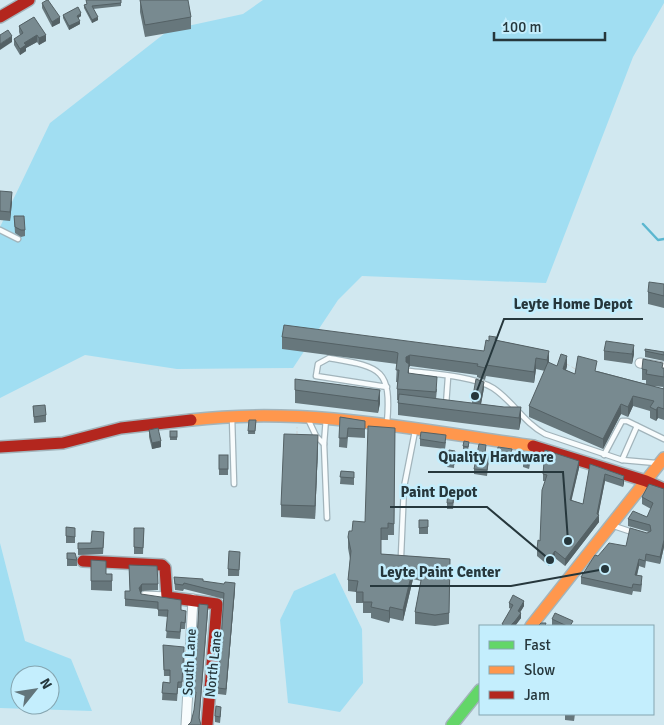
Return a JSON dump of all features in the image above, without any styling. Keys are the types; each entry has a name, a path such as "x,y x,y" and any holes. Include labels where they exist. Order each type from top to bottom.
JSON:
{"main road":[{"path":"0,17 29,0"},
{"path":"0,448 63,443 121,428 232,415 326,417 536,446 646,481 664,489"},
{"path":"535,623 662,461"},
{"path":"83,561 162,565 164,568 167,597 193,599"},
{"name":"North Lane","path":"193,599 217,604 207,725"},
{"path":"452,725 473,702 479,692"}],"street":[{"path":"640,363 664,367"},
{"path":"145,596 167,597"},
{"name":"South Lane","path":"186,725 193,599"}],"lane":[{"path":"0,230 18,239"},
{"path":"318,384 316,376 318,364 329,358 375,368 382,376 387,387 389,400 387,425"},
{"path":"410,371 482,382 493,388 518,415 545,434 622,460 662,461"},
{"path":"316,376 387,387"},
{"path":"440,408 446,409 448,377"},
{"path":"380,399 389,400"},
{"path":"232,415 234,484"},
{"path":"307,417 316,436 324,444"},
{"path":"326,417 324,444 327,518"},
{"path":"604,455 619,424 627,421 664,439"},
{"path":"622,460 636,426"},
{"path":"401,556 404,488 416,429"},
{"path":"610,526 639,534"}],"path":[{"path":"562,363 569,364 580,372"}],"shaded area":[{"path":"263,0 664,0 664,3 633,57 546,283 362,276 338,300 293,368 177,369 85,355 0,398 0,227 50,123 169,30 243,14"},
{"path":"0,543 25,641 71,659 92,711 60,710 60,665 10,665 10,708 0,708"},
{"path":"335,573 362,629 363,683 340,712 288,703 280,620 294,591"}],"building":[{"path":"47,0 60,17 52,22 42,3"},
{"path":"86,0 121,0 121,3 92,6 98,17 92,20 84,5 87,4"},
{"path":"140,0 188,0 191,17 145,25"},
{"path":"78,7 81,13 77,16 80,21 69,26 63,15"},
{"path":"34,17 46,35 39,38 37,35 24,43 26,45 20,49 14,39 23,33 19,26"},
{"path":"8,30 12,36 0,44 0,35"},
{"path":"0,191 12,192 10,212 0,211"},
{"path":"14,216 24,216 25,230 15,227"},
{"path":"649,282 664,284 664,296 648,292"},
{"path":"284,325 484,351 486,340 489,341 489,336 496,337 495,340 549,351 547,360 536,358 534,372 486,365 485,368 477,366 478,364 410,355 406,357 406,362 409,364 408,373 437,377 436,392 397,389 399,370 396,370 398,353 282,337"},
{"path":"606,341 634,345 632,354 604,351"},
{"path":"645,349 664,352 664,355 645,351"},
{"path":"561,354 567,356 563,369 575,374 578,356 597,361 595,371 664,389 664,409 658,407 656,410 650,407 654,401 633,396 628,407 621,404 603,439 529,406 548,362 557,366"},
{"path":"643,359 663,363 664,377 646,374 647,370 642,369"},
{"path":"295,379 380,390 378,401 295,390"},
{"path":"476,379 484,382 480,402 472,401"},
{"path":"399,394 504,407 521,407 519,418 398,403"},
{"path":"45,405 46,415 34,417 33,406"},
{"path":"340,417 365,421 365,429 348,428 347,438 339,438"},
{"path":"249,420 256,420 255,431 248,431"},
{"path":"368,426 395,428 394,524 388,523 388,528 381,528 381,554 450,559 449,613 435,615 415,612 423,570 413,568 403,610 390,607 389,611 371,607 372,602 363,602 363,592 356,592 358,581 348,580 351,551 348,537 349,531 352,531 353,521 365,522"},
{"path":"158,428 161,441 152,443 149,430"},
{"path":"170,431 177,431 177,437 170,437"},
{"path":"421,432 446,435 445,443 420,439"},
{"path":"284,434 318,435 315,506 281,505"},
{"path":"464,441 469,442 468,447 463,446"},
{"path":"479,444 486,445 485,453 489,454 487,470 474,469"},
{"path":"498,447 512,449 510,457 497,454"},
{"path":"449,450 455,451 454,465 447,464"},
{"path":"545,450 579,461 570,500 583,504 590,464 624,476 623,480 605,474 597,514 599,515 565,559 555,551 549,559 537,549 538,540 540,541 542,490 547,475 543,474"},
{"path":"219,455 228,455 228,469 219,469"},
{"path":"524,456 531,457 529,465 523,464"},
{"path":"341,471 354,472 354,478 340,477"},
{"path":"649,484 664,489 664,540 660,557 646,554 645,561 639,559 635,575 642,576 641,585 633,584 632,588 581,577 595,555 598,556 609,543 626,546 630,528 647,533 651,531 650,525 628,519 633,511 647,517 653,503 642,497"},
{"path":"448,492 454,492 453,503 447,503"},
{"path":"419,520 428,520 428,527 419,528"},
{"path":"66,527 75,528 75,537 66,536"},
{"path":"134,528 144,528 143,548 134,547"},
{"path":"92,531 104,532 103,548 78,549 78,543 91,543"},
{"path":"229,551 240,552 239,570 228,569"},
{"path":"67,553 75,553 77,560 67,559"},
{"path":"91,560 106,561 106,574 112,574 112,581 91,581"},
{"path":"129,565 157,566 158,584 142,584 139,588 141,594 181,600 181,610 186,611 185,623 181,622 180,632 166,631 168,610 158,610 158,602 125,599 125,591 130,591"},
{"path":"174,577 203,579 203,581 224,584 225,582 235,583 226,689 218,688 224,593 184,583 183,585 175,584"},
{"path":"513,595 524,601 518,611 521,613 515,621 511,625 504,625 502,624 513,605 509,603"},
{"path":"199,604 208,605 199,718 201,725 188,725 191,722 194,710 196,692 194,692"},
{"path":"555,613 573,621 571,625 565,625 552,619"},
{"path":"163,645 184,647 182,682 178,682 177,694 162,693 163,682 170,683 170,670 164,670"},
{"path":"216,706 221,707 220,717 215,716"}],"waterway":[{"path":"643,224 658,240 664,239"}],"traffic: fast":[{"path":"452,725 479,691"}],"traffic: slow":[{"path":"191,420 234,416 320,418 405,427 533,446"},
{"path":"532,625 664,458"}],"traffic: jam":[{"path":"0,17 29,0"},
{"path":"0,447 63,443 121,428 191,420"},
{"path":"533,446 646,481 664,489"},
{"path":"83,561 162,565 165,568 167,597 217,604 207,725"}],"place":[{"name":"Leyte Home Depot","path":"475,396"},
{"name":"Quality Hardware","path":"568,541"},
{"name":"Paint Depot","path":"550,560"},
{"name":"Leyte Paint Center","path":"605,569"}]}
